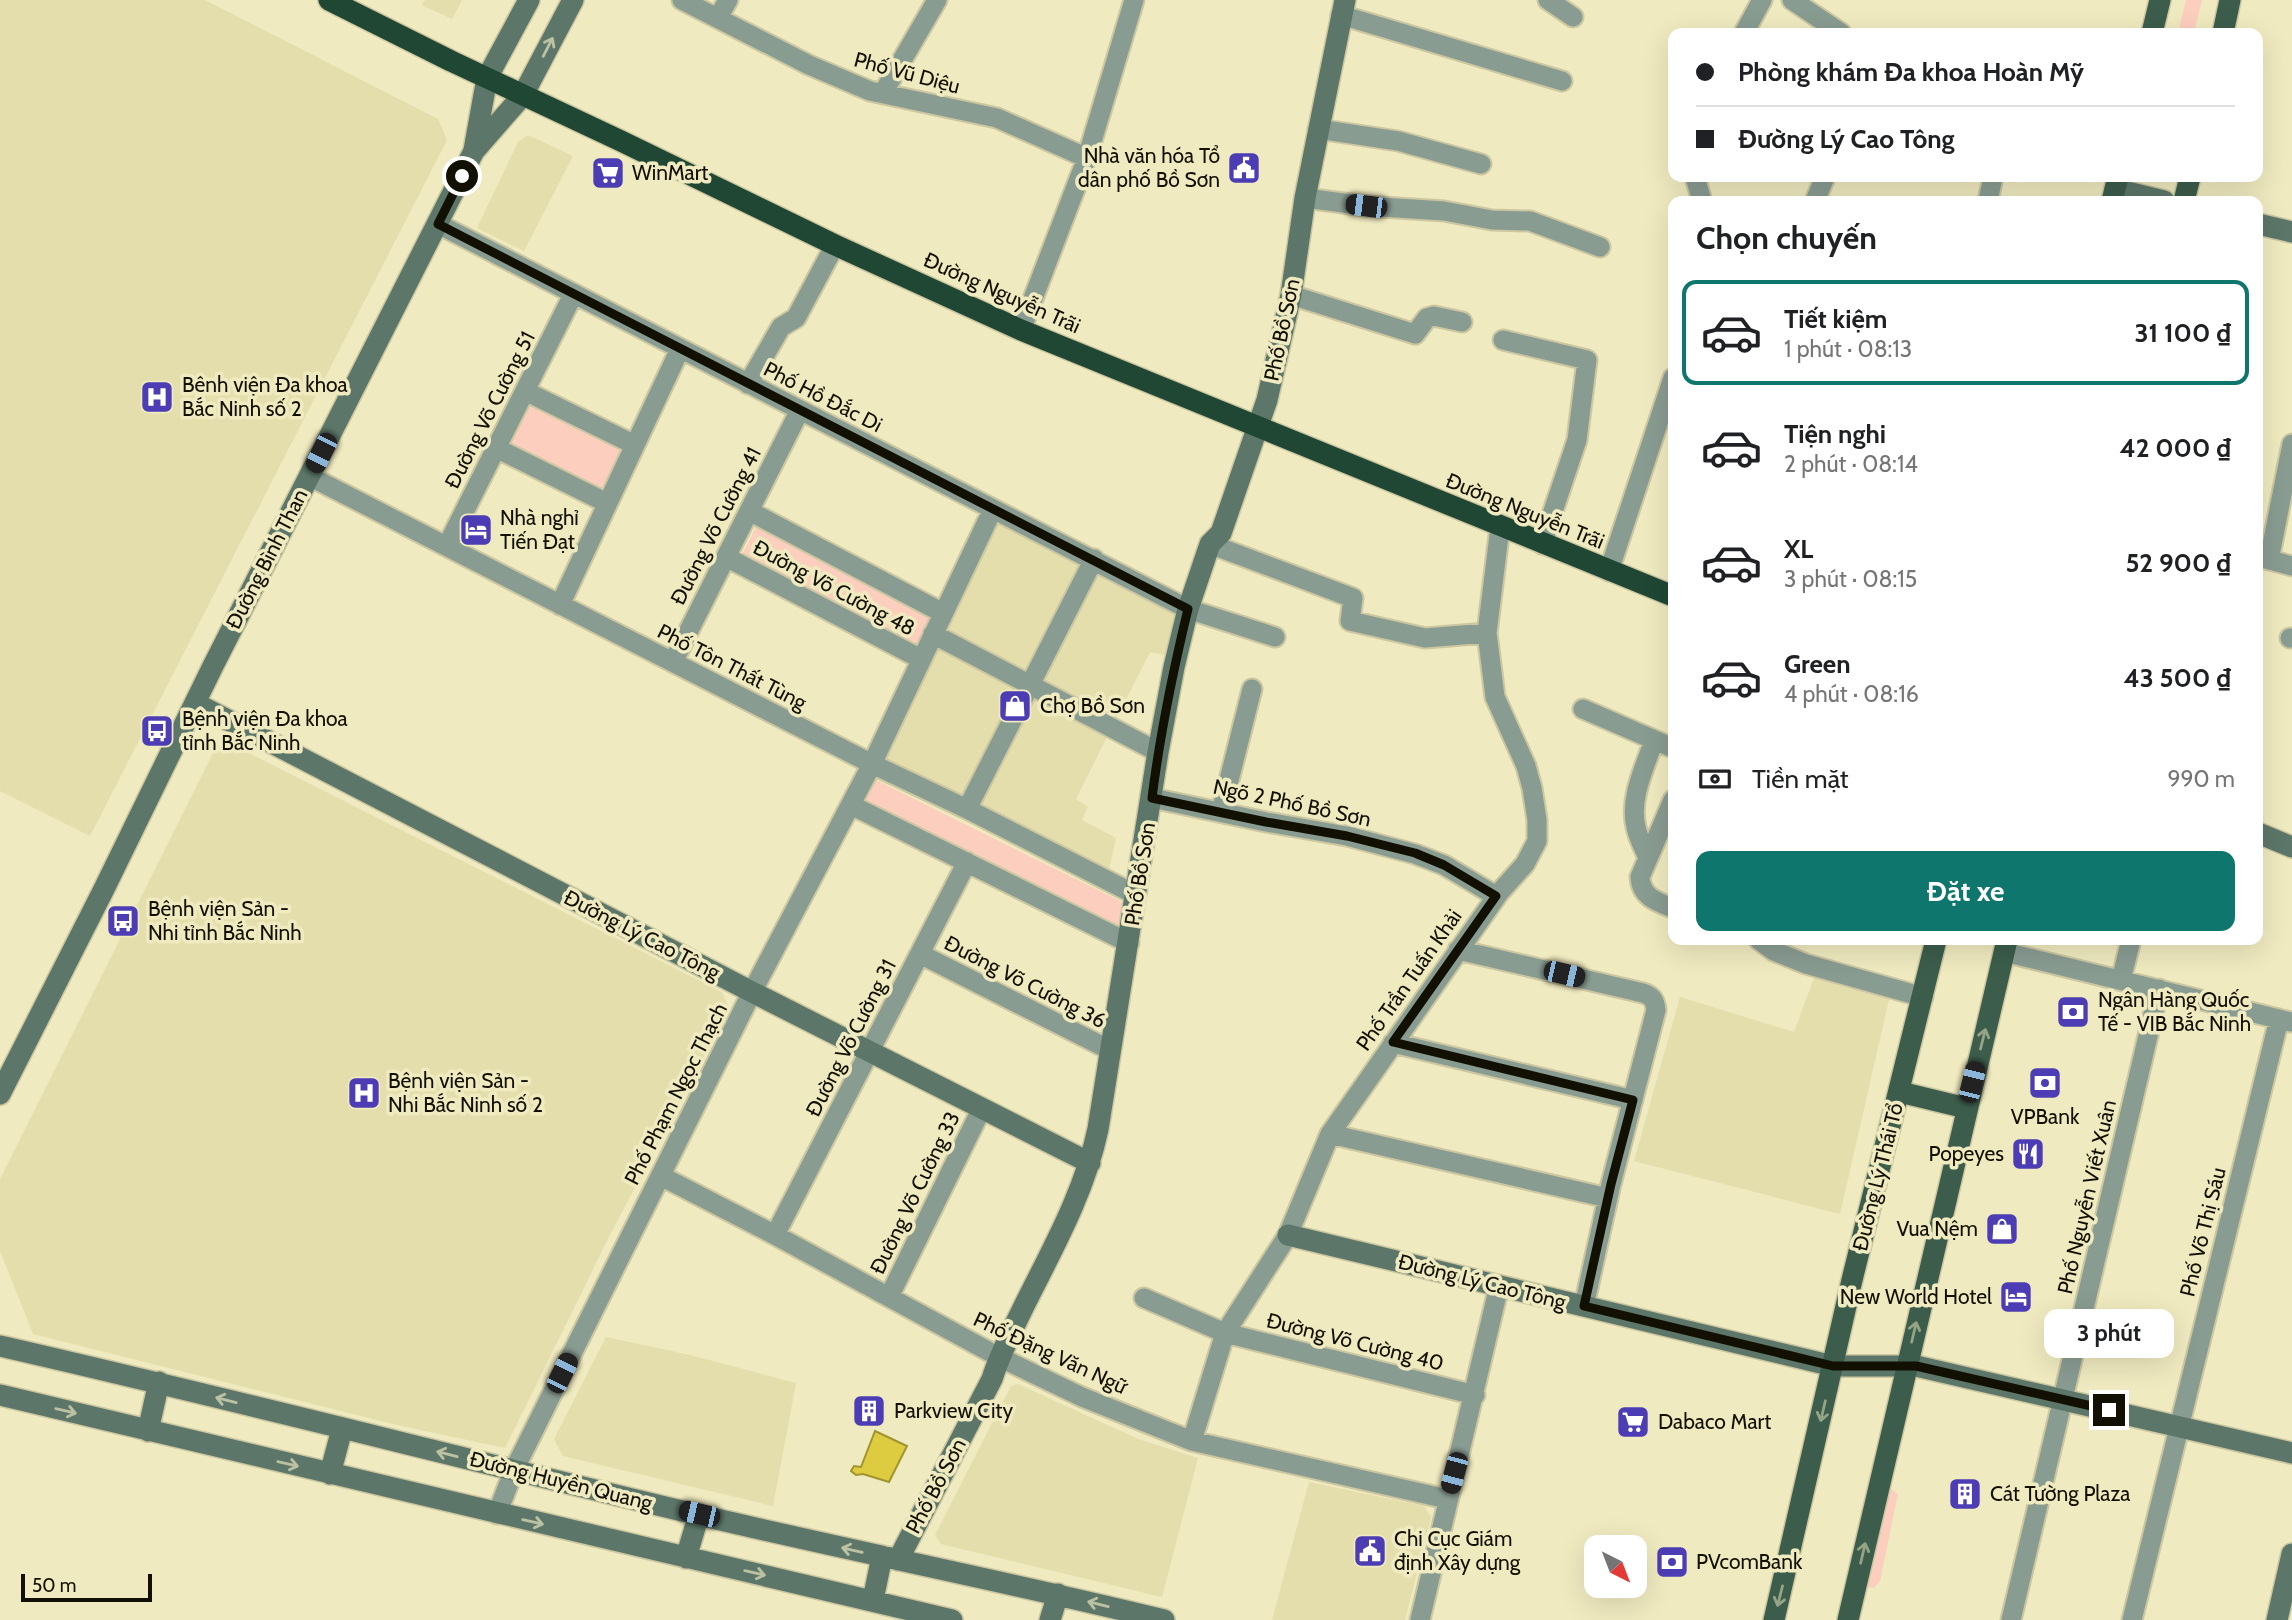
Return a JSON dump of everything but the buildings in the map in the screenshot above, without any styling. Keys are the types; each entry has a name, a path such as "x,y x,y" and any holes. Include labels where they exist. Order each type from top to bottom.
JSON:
{"highway":[{"name":"Đường Nguyễn Trãi","path":"329,0 835,245 1021,330 1668,594"}],"main road":[{"path":"2153,28 2160,0"},
{"path":"2224,28 2230,0"},
{"name":"Đường Lý Thái Tổ","path":"1774,1620 1852,1280 1935,945"},
{"path":"1848,1620 2005,946"},
{"path":"1900,1092 1966,1108"}],"street":[{"path":"474,151 487,78 529,0"},
{"name":"Đường Bình Than","path":"0,1094 474,151 523,96 573,0"},
{"name":"Phố Vũ Diệu","path":"682,0 835,77 870,90 997,118 1087,158"},
{"path":"718,18 728,0"},
{"path":"883,93 937,0"},
{"path":"1021,330 1087,158 1134,0"},
{"path":"1548,0 1573,17"},
{"path":"1747,28 1762,0"},
{"path":"1792,0 1821,8 1837,28"},
{"path":"1343,8 1562,81"},
{"name":"Phố Bồ Sơn","path":"873,1600 890,1558 992,1379 999,1357 1052,1250 1090,1163 1098,1129 1174,667 1188,609 1210,544 1221,533 1268,400 1291,295 1305,198 1343,8"},
{"path":"1318,130 1398,141 1481,164"},
{"path":"2115,189 2144,196"},
{"path":"1305,198 1366,206 1444,211 1492,220 1530,221 1600,247"},
{"name":"Phố Hồ Đắc Di","path":"438,224 1188,609 1275,637"},
{"path":"2263,225 2292,232"},
{"path":"748,384 781,327 796,318 835,245"},
{"name":"Đường Võ Cường 51","path":"447,546 573,295"},
{"path":"1291,295 1415,334 1427,318 1434,316 1462,322"},
{"path":"1503,340 1587,360 1577,440 1542,544"},
{"path":"560,605 680,349"},
{"path":"525,391 635,445"},
{"path":"1609,571 1668,393"},
{"name":"Đường Võ Cường 41","path":"673,662 800,410"},
{"path":"2292,444 2264,559 2292,566"},
{"path":"496,448 607,503"},
{"name":"Phố Tôn Thất Tùng","path":"309,476 872,764 1136,895"},
{"name":"Phố Phạm Ngọc Thạch","path":"497,1514 514,1470 752,992 872,764 993,509"},
{"name":"Đường Võ Cường 48","path":"748,511 943,613"},
{"name":"Phố Trần Tuấn Khải","path":"1192,1441 1225,1333 1288,1235 1330,1134 1496,896 1525,864 1537,841 1537,820 1527,766 1495,697 1487,633 1500,527"},
{"path":"1210,544 1353,598 1350,621 1425,638 1487,633"},
{"name":"Đường Võ Cường 48","path":"726,557 921,659"},
{"path":"967,809 1094,559"},
{"path":"933,634 1158,752"},
{"path":"1221,812 1252,689"},
{"name":"Đường Lý Cao Tông","path":"195,703 752,992 1090,1163"},
{"path":"1583,709 1668,746"},
{"path":"1648,858 1636,828 1634,811 1637,790 1654,740"},
{"name":"Ngõ 2 Phố Bồ Sơn","path":"1152,798 1347,836 1415,853 1444,865 1496,896"},
{"path":"851,805 1129,943"},
{"path":"1668,812 1640,877 1640,884 1651,900 1668,906"},
{"path":"2263,835 2292,847"},
{"name":"Đường Võ Cường 31","path":"775,1235 967,862"},
{"path":"1766,945 1806,964 1923,997"},
{"path":"2121,980 2131,945"},
{"path":"2005,946 2121,980 2286,1020"},
{"path":"1458,950 1653,998 1656,1010 1608,1198 1584,1306"},
{"name":"Đường Võ Cường 36","path":"920,954 1110,1050"},
{"name":"Phố Nguyễn Viết Xuân","path":"2011,1620 2159,989"},
{"name":"Phố Võ Thị Sáu","path":"2132,1620 2178,1425 2286,1020"},
{"path":"1393,1042 1633,1100"},
{"name":"Đường Võ Cường 33","path":"889,1297 982,1108"},
{"path":"1330,1134 1608,1198"},
{"name":"Phố Đặng Văn Ngữ","path":"660,1176 775,1235 999,1357 1082,1396 1192,1441 1447,1499"},
{"name":"Đường Lý Cao Tông","path":"1288,1235 1833,1366 1916,1366 2292,1452"},
{"path":"1420,1620 1499,1286"},
{"name":"Đường Võ Cường 40","path":"1144,1298 1225,1333 1475,1395"},
{"name":"Đường Huyền Quang","path":"0,1346 159,1382 342,1429 699,1514 1164,1620"},
{"path":"148,1431 159,1382"},
{"path":"0,1395 952,1620"},
{"path":"330,1474 342,1429"},
{"path":"687,1558 699,1514"},
{"path":"2277,1620 2292,1554"},
{"path":"1050,1620 1058,1594"}],"shaded area":[{"name":"Bệnh viện Đa khoa Bắc Ninh số 2","path":"0,0 205,0 438,119 447,140 90,836 0,791"},
{"path":"425,0 462,0 452,19 422,5"},
{"path":"2186,0 2202,0 2195,28 2179,28"},
{"path":"528,135 573,156 524,251 477,228 518,142"},
{"path":"526,393 630,447 604,500 499,448"},
{"name":"Chợ Bồ Sơn","path":"997,518 1182,612 1164,655 1150,652 1076,799 1088,807 1082,820 1116,838 1109,870 882,758"},
{"path":"756,527 933,619 919,645 743,553"},
{"name":"Bệnh viện Sản - Nhi Bắc Ninh số 2","path":"229,743 722,992 729,1008 610,1235 505,1448 397,1425 33,1334 0,1251 0,1179 216,747"},
{"path":"874,779 1128,905 1121,930 863,800"},
{"path":"1814,978 1890,995 1840,1214 1634,1161 1680,997 1794,1032"},
{"path":"606,1337 690,1355 796,1383 773,1506 563,1456 554,1439"},
{"path":"1018,1384 1138,1439 1198,1458 1162,1597 941,1544 935,1535 1011,1386"},
{"path":"875,1431 907,1446 889,1482 863,1474 856,1475 851,1471 854,1466 861,1467"},
{"path":"1309,1482 1424,1506 1431,1517 1405,1620 1272,1620"},
{"path":"1890,1488 1898,1494 1880,1581 1874,1588 1867,1587 1865,1584"}],"place":[{"name":"Nhà văn hóa Tổ dân phố Bồ Sơn","path":"1244,168"},
{"name":"WinMart","path":"608,173"},
{"name":"Bệnh viện Đa khoa Bắc Ninh số 2","path":"157,397"},
{"name":"Nhà nghỉ Tiến Đạt","path":"476,530"},
{"name":"Chợ Bồ Sơn","path":"1015,706"},
{"name":"Bệnh viện Đa khoa tỉnh Bắc Ninh","path":"157,731"},
{"name":"Bệnh viện Sản - Nhi tỉnh Bắc Ninh","path":"123,921"},
{"name":"Ngân Hàng Quốc Tế - VIB Bắc Ninh","path":"2073,1012"},
{"name":"VPBank","path":"2045,1083"},
{"name":"Bệnh viện Sản - Nhi Bắc Ninh số 2","path":"364,1093"},
{"name":"Popeyes","path":"2028,1154"},
{"name":"Vua Nệm","path":"2002,1229"},
{"name":"New World Hotel","path":"2016,1297"},
{"name":"Parkview City","path":"869,1411"},
{"name":"Dabaco Mart","path":"1633,1422"},
{"name":"Cát Tường Plaza","path":"1965,1494"},
{"name":"Chi Cục Giám định Xây dựng","path":"1370,1551"},
{"name":"PVcomBank","path":"1672,1562"}],"route":[{"path":"462,176 438,224 1188,609 1174,667 1152,798 1347,836 1415,853 1444,865 1496,896 1393,1042 1633,1100 1584,1306 1833,1366 1916,1366 2109,1410"}]}
